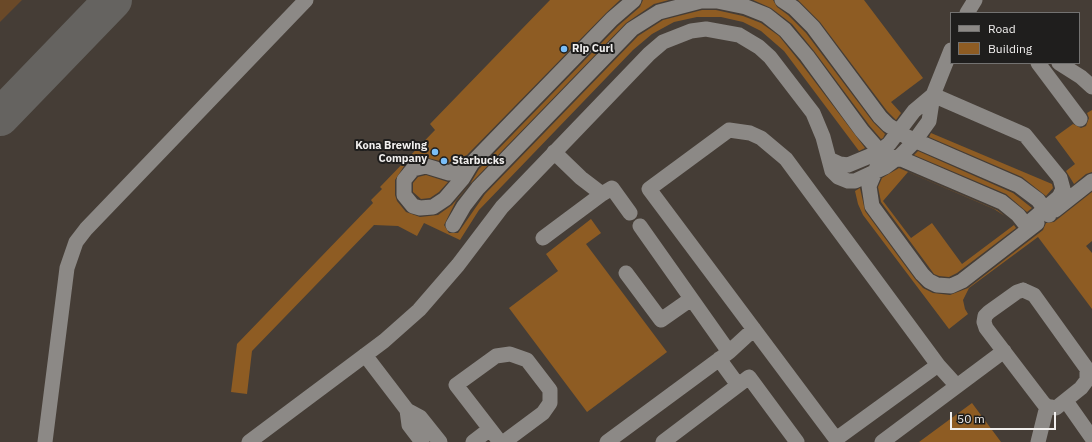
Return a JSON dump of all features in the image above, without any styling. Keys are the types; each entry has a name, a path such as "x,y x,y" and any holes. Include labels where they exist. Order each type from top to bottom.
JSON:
{"lane":[{"path":"45,442 67,268 76,242 86,229 306,0"},
{"path":"472,163 612,19 634,0"},
{"path":"782,0 794,8 813,27 880,117 895,131 1018,184 1038,200 1049,214"},
{"path":"968,12 975,0"},
{"path":"453,225 464,206 478,188 632,29 659,12 701,1 732,3 758,11 775,22 796,41 862,131 883,155 904,160 1006,204 1018,214 1026,225 1059,197 1063,189 1060,178 1025,134 933,95"},
{"path":"249,442 406,323 424,305 458,265 494,216 649,54 663,42 691,31 706,29 724,31 739,36 760,47 770,57 818,121 832,171 838,177 848,181 855,181 885,167 901,155 926,126 929,120 933,95 950,52"},
{"path":"1039,64 1080,119"},
{"path":"1061,64 1081,77 1092,87"},
{"path":"938,365 836,439 649,189 729,130 750,133 761,138 786,159 938,365 957,386"},
{"path":"554,152 580,178 602,194"},
{"path":"883,155 868,186 872,206 922,274 929,281 937,285 951,286 962,281 1087,185"},
{"path":"543,238 612,188 630,213"},
{"path":"640,226 691,299 724,356 738,385"},
{"path":"626,273 661,320 691,299"},
{"path":"1023,290 1029,292 1072,346 1087,369 1087,380 1081,388 1066,401 1056,408 1047,406 986,328 985,316 1017,292 1023,290"},
{"path":"608,442 724,356 754,329"},
{"path":"882,442 1004,351"},
{"path":"500,442 456,385 496,356 510,354 527,360 550,390 550,403 543,413 504,442"},
{"path":"365,355 407,410 420,418 440,442"},
{"path":"663,442 749,377 798,442"},
{"path":"1066,401 1092,438"},
{"path":"1038,442 1047,406"},
{"path":"407,410 410,425 422,442"},
{"path":"473,442 490,429"}],"shaded area":[{"path":"0,0 1092,0 1092,442 0,442"},
{"path":"0,0 22,0 0,22"}],"building":[{"path":"550,0 620,0 467,155 448,163 424,157 406,163 395,180 395,195 397,201 406,212 420,217 438,215 452,205 470,184 456,201 444,225 449,233 458,233 485,194 638,36 663,20 702,10 716,10 743,16 761,23 779,36 865,148 859,151 784,51 761,31 743,22 721,17 697,17 674,22 652,34 633,50 479,210 460,240 424,223 417,236 398,226 374,225 252,351 247,394 231,392 237,344 373,203 371,200 382,189 380,187 435,130 430,124"},
{"path":"643,0 669,0 654,4 626,23 470,184 479,169 618,26 640,7"},
{"path":"753,0 773,0 777,7 788,15 806,33 873,122 885,134 883,138 881,139 869,125 792,24 771,8"},
{"path":"798,0 864,0 923,78 891,102 901,113 896,120 887,111 820,22"},
{"path":"1092,110 1092,172 1086,174 1074,184 1066,171 1075,164 1055,137 1073,124 1081,128 1086,126 1089,118 1087,113"},
{"path":"931,133 1052,184 1053,188 1046,196 1022,177 929,137"},
{"path":"918,151 1013,193 1032,208 1027,212 1006,194 914,155"},
{"path":"899,168 997,210 1005,216 994,209 908,172 883,201 911,238 932,223 962,264 1014,225 1016,228 957,273 949,277 934,274 881,202 878,187 882,178"},
{"path":"426,175 448,182 439,192 430,198 421,199 413,192 413,183 418,177"},
{"path":"860,188 865,211 915,279 923,288 933,293 950,295 968,288 1043,230 1046,223 1054,222 1092,192 1092,241 1086,246 1092,253 1092,309 1038,237 969,288 963,300 968,314 949,329 863,215 858,204 855,191"},
{"path":"591,219 601,233 586,244 667,352 587,412 509,308 558,271 546,254"},
{"path":"972,403 1001,442 919,442"}],"taxiway":[{"path":"0,117 113,0"}],"place":[{"name":"Rip Curl","path":"564,49"},
{"name":"Kona Brewing Company","path":"435,152"},
{"name":"Starbucks","path":"444,161"}]}
